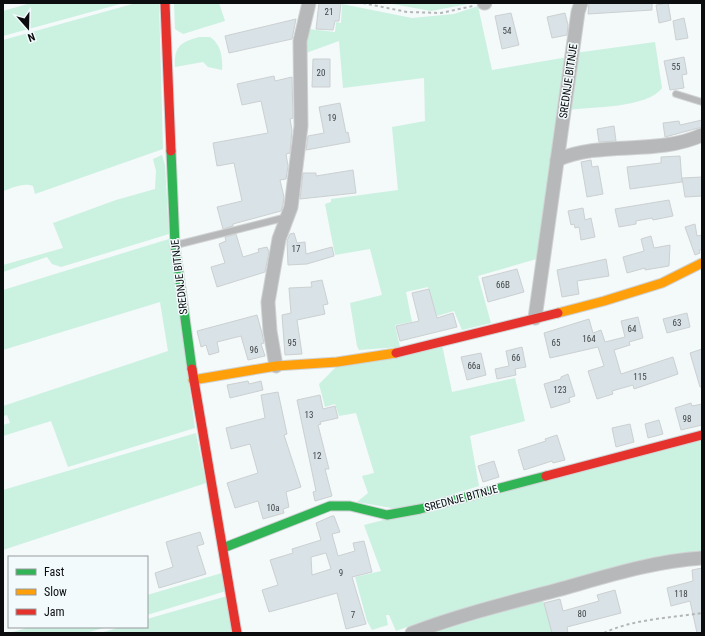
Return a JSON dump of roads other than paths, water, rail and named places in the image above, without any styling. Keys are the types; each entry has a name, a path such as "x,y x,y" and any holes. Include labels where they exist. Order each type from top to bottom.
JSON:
{"street":[{"name":"SREDNJE BITNJE","path":"165,3 175,245 193,380 237,633"},
{"path":"276,366 270,331 268,302 279,239 290,207 301,126 300,41 309,3"},
{"name":"SREDNJE BITNJE","path":"535,318 580,3"},
{"path":"557,160 570,154 589,151 674,145 702,135"},
{"path":"193,380 276,366 337,362 400,352 604,301 662,283 702,263"},
{"name":"SREDNJE BITNJE","path":"223,548 330,506 350,506 387,515 420,509 702,435"},
{"path":"412,633 446,620 617,573 659,564 702,558"}],"lane":[{"path":"676,94 702,102"},
{"path":"175,245 287,217"}]}
